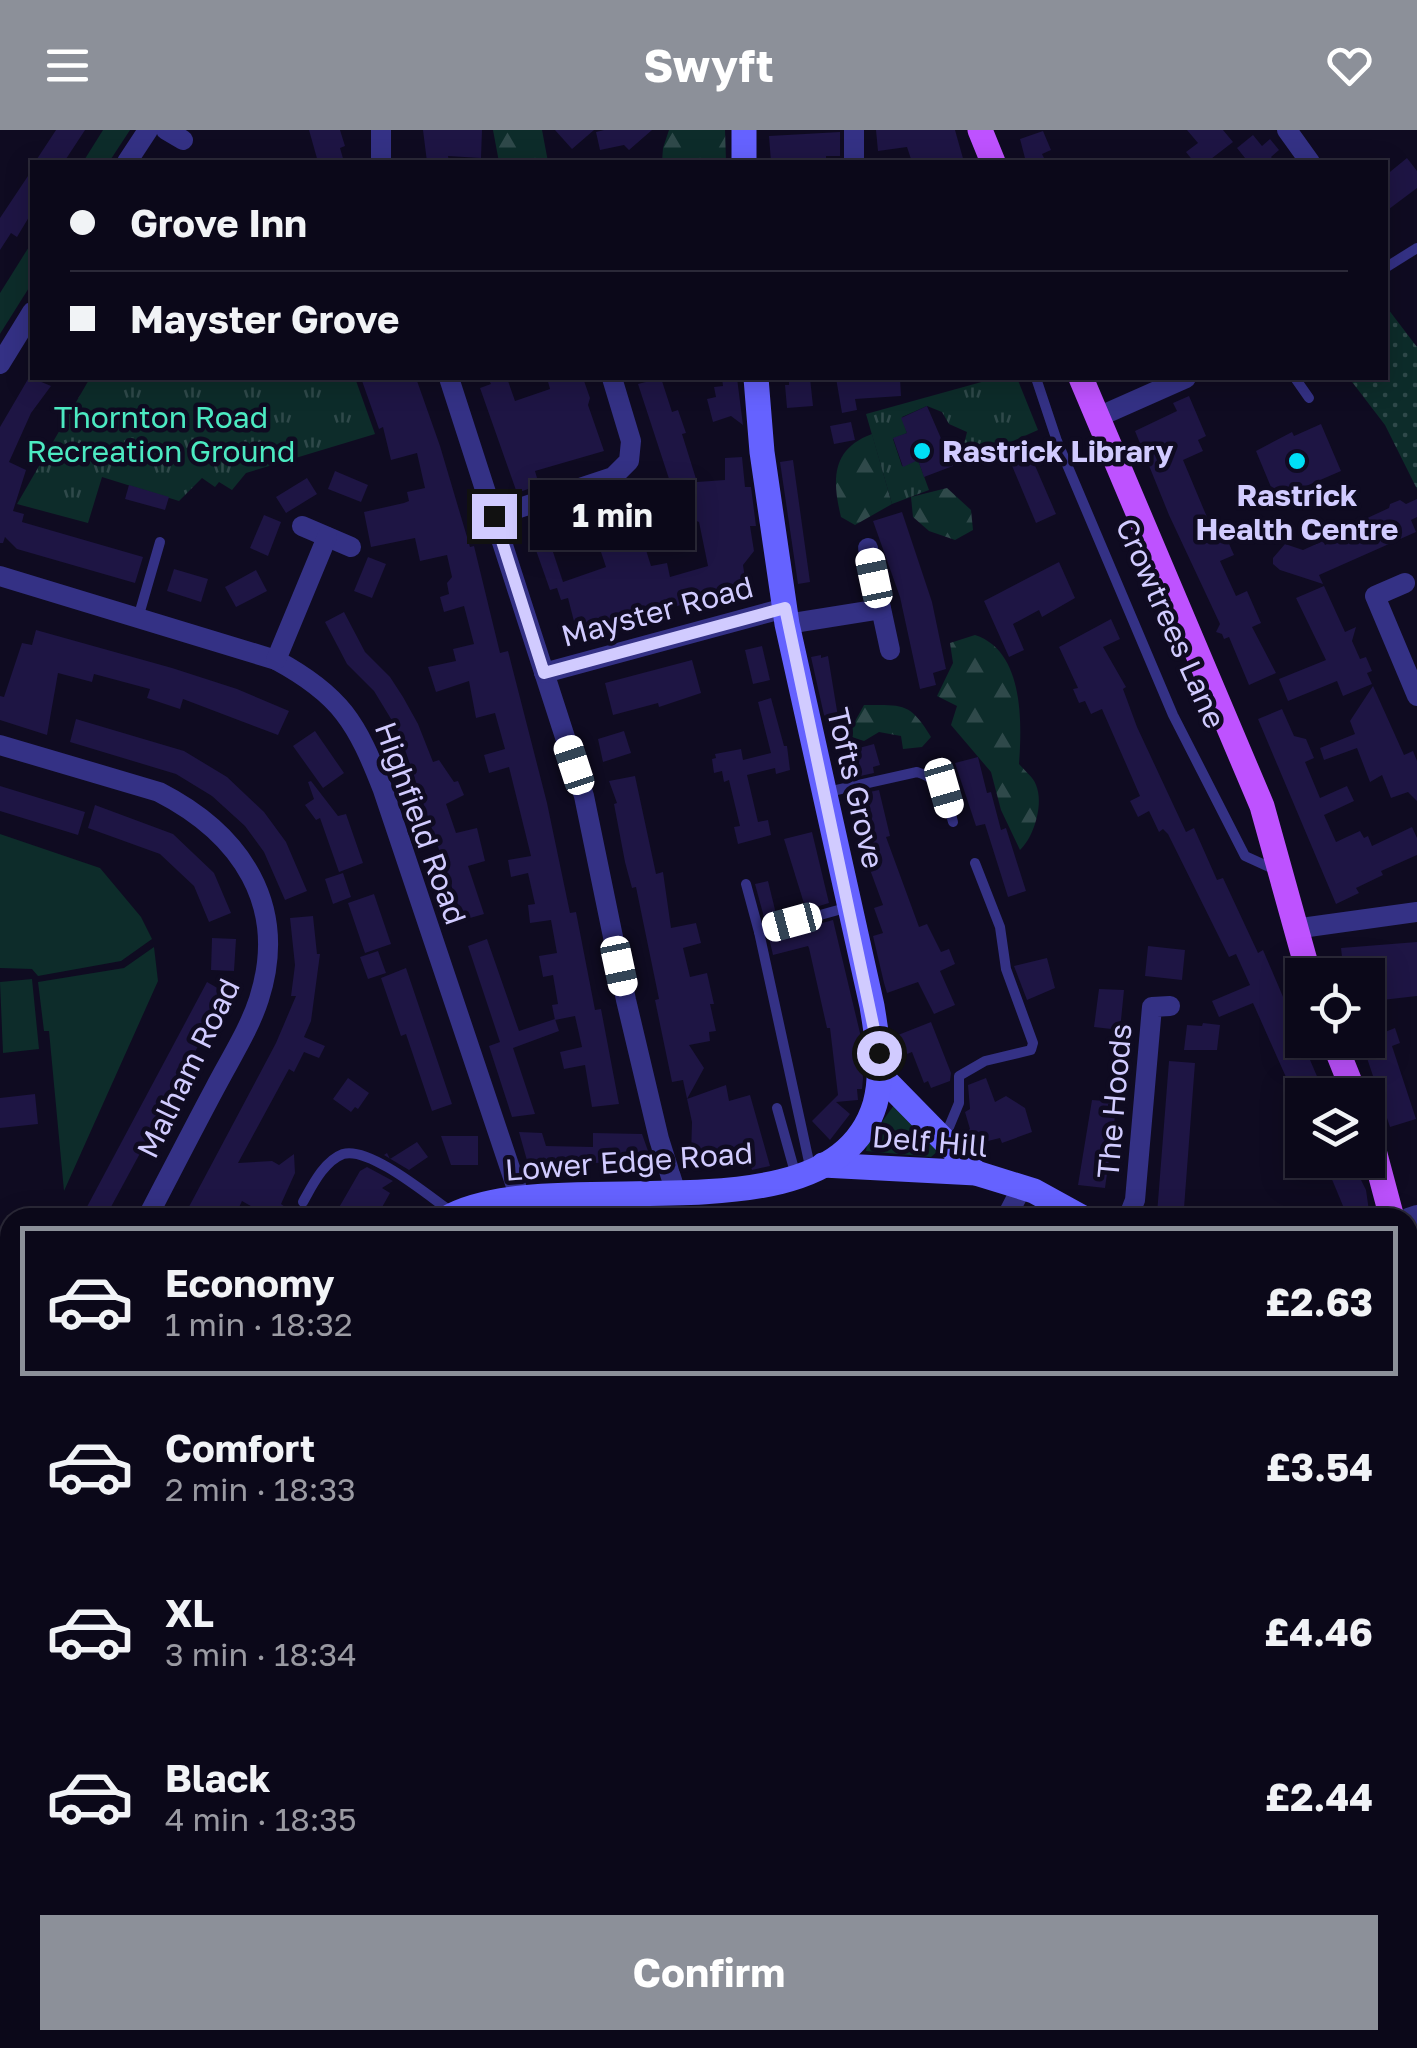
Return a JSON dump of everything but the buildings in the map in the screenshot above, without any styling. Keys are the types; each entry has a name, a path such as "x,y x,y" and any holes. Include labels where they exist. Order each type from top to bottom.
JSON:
{"main road":[{"path":"980,130 992,160"},
{"name":"Crowtrees Lane","path":"1082,380 1262,806 1303,958"},
{"path":"1381,1178 1389,1208"}],"street":[{"path":"128,160 148,130"},
{"path":"381,130 381,160"},
{"path":"744,130 744,160"},
{"path":"854,130 854,160"},
{"path":"1287,130 1309,156"},
{"path":"0,364 30,315"},
{"path":"450,380 584,796 630,1017 676,1193"},
{"path":"494,516 613,477 629,462 632,448 613,380"},
{"name":"Tofts Grove","path":"756,380 762,452 786,616 872,1006 879,1074"},
{"path":"1098,416 1181,380"},
{"path":"302,526 350,547"},
{"path":"276,660 327,536"},
{"path":"868,548 890,650"},
{"name":"Highfield Road","path":"0,576 276,660 326,693 348,715 364,742 520,1198"},
{"path":"1405,583 1375,596 1417,696"},
{"name":"Mayster Road","path":"544,673 786,616 881,609"},
{"name":"Malham Road","path":"0,745 159,792 176,801 206,820 238,852 259,896 267,946 266,972 255,1010 152,1208"},
{"path":"1294,930 1417,912"},
{"name":"The Hoods","path":"1132,1208 1152,1007 1170,1006"},
{"path":"879,1074 976,1173"},
{"name":"Lower Edge Road","path":"481,1208 520,1198 547,1206 760,1186 810,1171 854,1142 875,1104 879,1074"},
{"name":"Delf Hill","path":"810,1171 976,1173 1022,1188 1063,1208"},
{"path":"1011,1208 1022,1188"}],"lane":[{"path":"1388,266 1417,248"},
{"name":"Crowtrees Lane","path":"1037,380 1057,441 1173,715 1245,856 1278,872"},
{"path":"1296,380 1309,398"},
{"path":"138,618 160,542"},
{"path":"822,793 917,772 944,788 953,822"},
{"path":"944,1140 959,1103 959,1076 985,1062 1031,1050 1033,1043 1006,969 1000,928 975,863"},
{"path":"746,884 810,1171"},
{"path":"759,932 849,907"},
{"path":"776,1108 810,1171"},
{"path":"303,1202 324,1170 343,1154 352,1154 384,1165 440,1208"}],"green space":[{"path":"103,130 130,130 110,160 84,160"},
{"path":"493,130 542,130 548,160 499,160"},
{"path":"669,130 725,130 726,160 662,160"},
{"path":"30,245 30,286 0,334 0,293"},
{"path":"1388,309 1417,347 1417,489 1385,425 1351,380 1388,380"},
{"name":"Thornton Road Recreation Ground","path":"89,380 356,380 375,434 246,473 232,490 219,482 215,487 202,478 179,501 102,477 88,523 17,504"},
{"path":"989,380 1018,380 1038,430 972,459 962,453 967,432 949,424 942,412 927,406 902,417 907,433 893,439 902,466 918,460 929,490 892,504 866,414"},
{"path":"872,434 892,504 855,525 841,517 836,491 838,467 849,448"},
{"path":"947,488 971,510 973,530 955,540 929,531 913,517 911,497"},
{"path":"975,635 991,643 1011,672 1019,709 1019,764 1038,793 1036,820 1020,850 1001,810 991,772 951,725 957,706 937,696 953,663 950,643"},
{"path":"864,705 888,705 911,711 931,737 922,747 903,749 901,736 879,732 864,741 852,737 853,725"},
{"path":"0,834 100,868 141,917 152,939 121,961 38,976 32,969 0,968"},
{"path":"154,947 158,981 64,1191 49,1031 44,1031 38,982 124,968"},
{"path":"32,979 39,1049 3,1053 0,982"},
{"path":"894,1105 938,1151 931,1157 866,1151 867,1143"}],"place":[{"name":"Rastrick Library","path":"922,451"},
{"name":"Rastrick Health Centre","path":"1297,461"}],"route":[{"path":"494,516 544,673 785,608 879,1053"}]}
